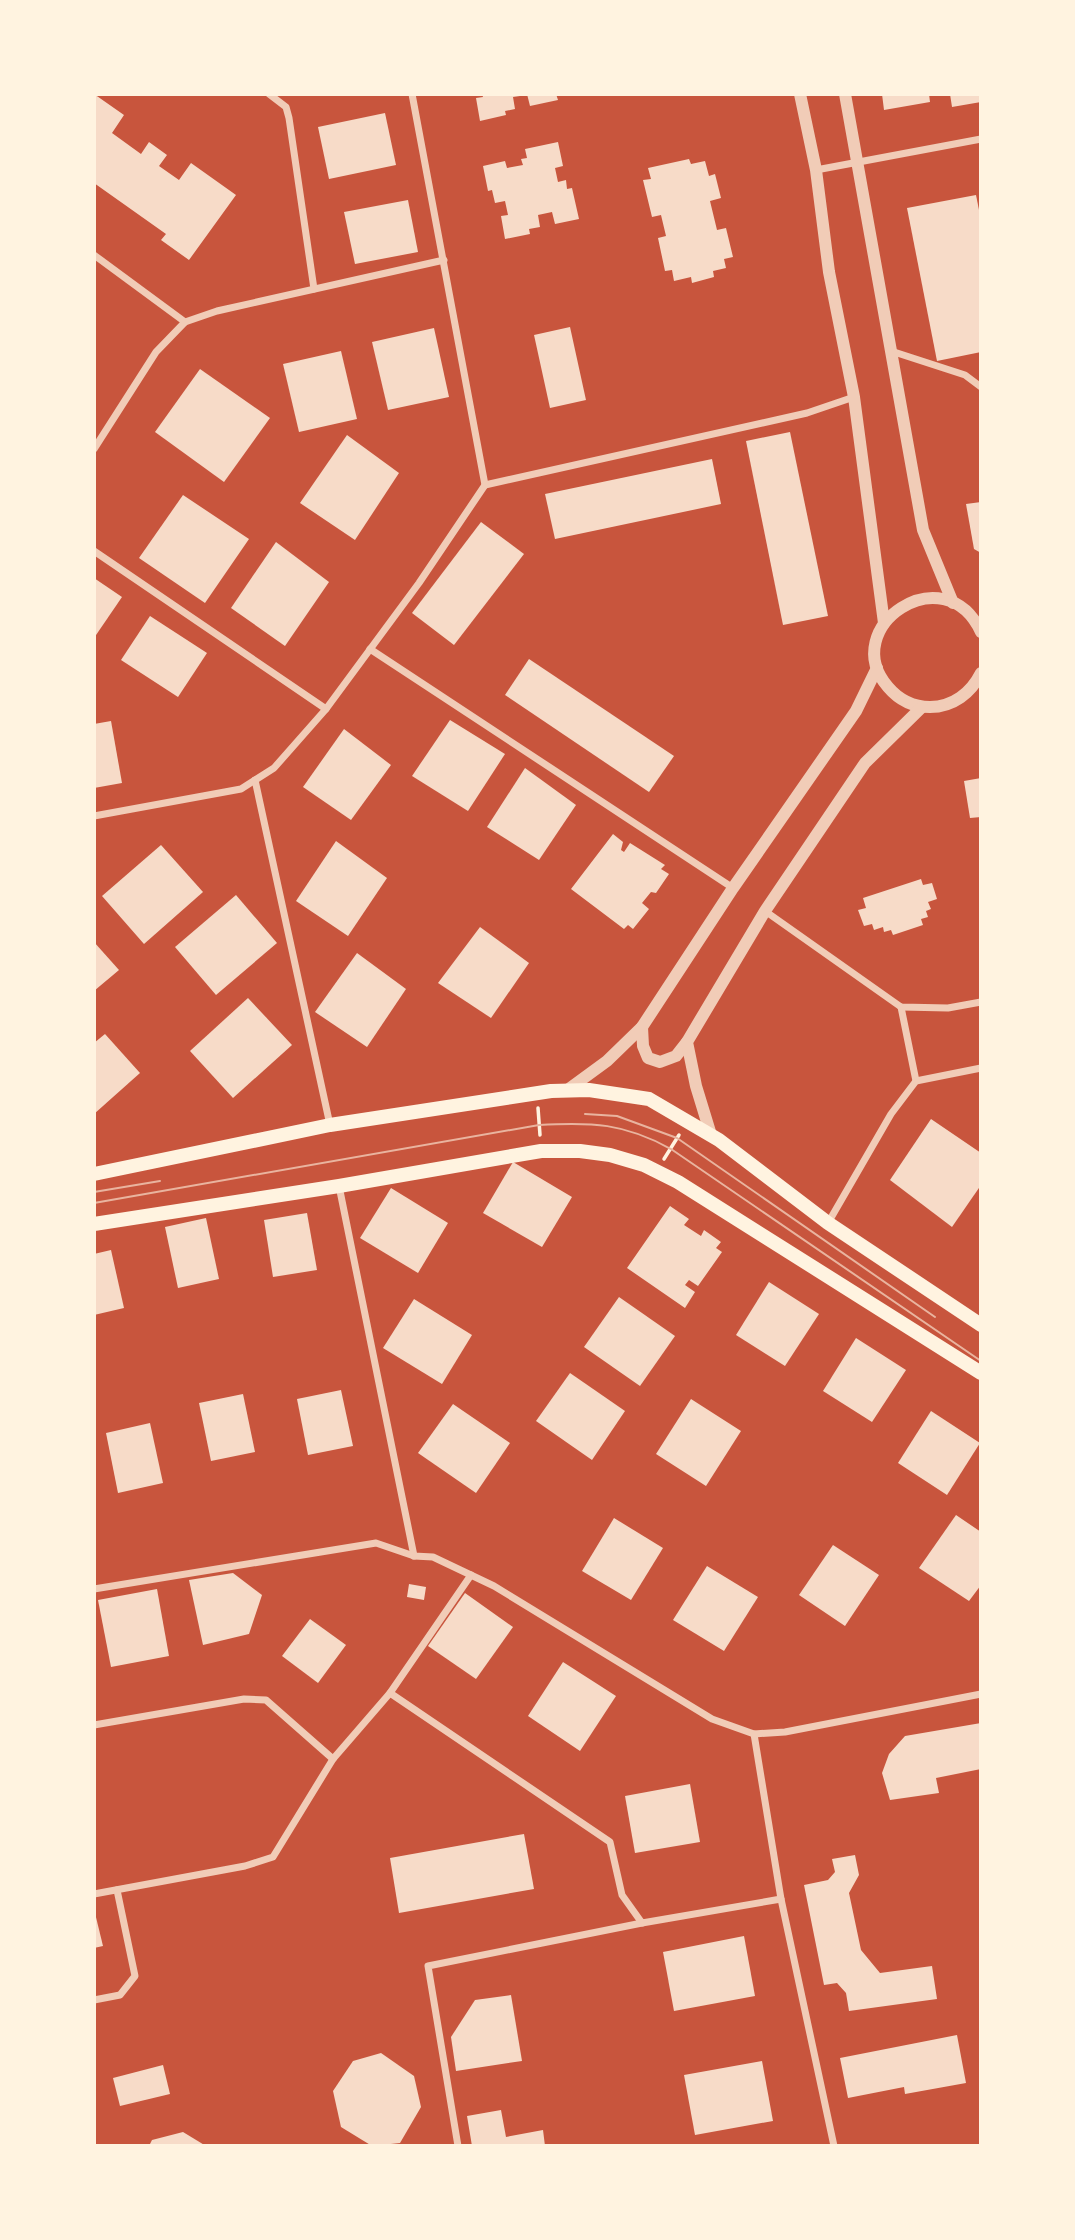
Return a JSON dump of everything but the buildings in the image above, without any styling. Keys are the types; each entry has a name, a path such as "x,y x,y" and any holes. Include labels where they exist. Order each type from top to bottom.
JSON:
{"main road":[{"path":"94,1174 330,1125 537,1093 589,1090 649,1099 711,1135 828,1223 981,1325"},
{"path":"94,1224 541,1151 580,1151 610,1155 644,1165 678,1182 981,1373"}],"street":[{"path":"269,94 286,107 289,118 314,289"},
{"path":"412,94 485,485"},
{"path":"800,94 816,170 829,272 854,397 884,623"},
{"path":"845,94 923,530 953,603"},
{"path":"816,170 981,139"},
{"path":"94,255 186,322"},
{"path":"94,449 156,352 186,322 217,311 444,260"},
{"path":"890,351 965,375 981,387"},
{"path":"94,816 240,789 274,768 326,709 419,583 485,485 807,413 854,397"},
{"path":"94,551 326,709"},
{"path":"981,632 966,611 953,603 938,598 922,598 894,611 884,623 876,645 877,668 884,682 894,694 907,702 922,707 938,707 981,689"},
{"path":"370,649 733,888"},
{"path":"566,1091 607,1061 642,1027 733,888 856,711 877,668"},
{"path":"966,694 981,673"},
{"path":"642,1027 643,1046 648,1058 660,1062 676,1056 765,911 866,763 922,707"},
{"path":"255,780 330,1125"},
{"path":"765,911 901,1007 948,1008 981,1002"},
{"path":"901,1007 916,1081"},
{"path":"687,1042 696,1086 711,1135"},
{"path":"828,1223 891,1114 916,1081 981,1068"},
{"path":"339,1186 414,1556"},
{"path":"94,1589 376,1543 414,1556 433,1557 494,1586 712,1719 754,1734 785,1732 981,1694"},
{"path":"94,1894 245,1866 273,1857 332,1759 390,1693 471,1575"},
{"path":"390,1693 610,1842 622,1895 642,1923"},
{"path":"94,1725 244,1699 266,1700 332,1759"},
{"path":"754,1734 781,1899 834,2146"},
{"path":"94,2000 120,1995 135,1976 117,1890"},
{"path":"458,2146 428,1966 642,1923 781,1899"}],"path":[{"path":"537,1093 541,1151"},
{"path":"656,1171 688,1122"}],"tram line":[{"path":"585,1114 617,1116 677,1138 935,1317"},
{"path":"94,1203 539,1125 607,1126 638,1134 671,1149 981,1361"},
{"path":"94,1192 160,1181"}]}
